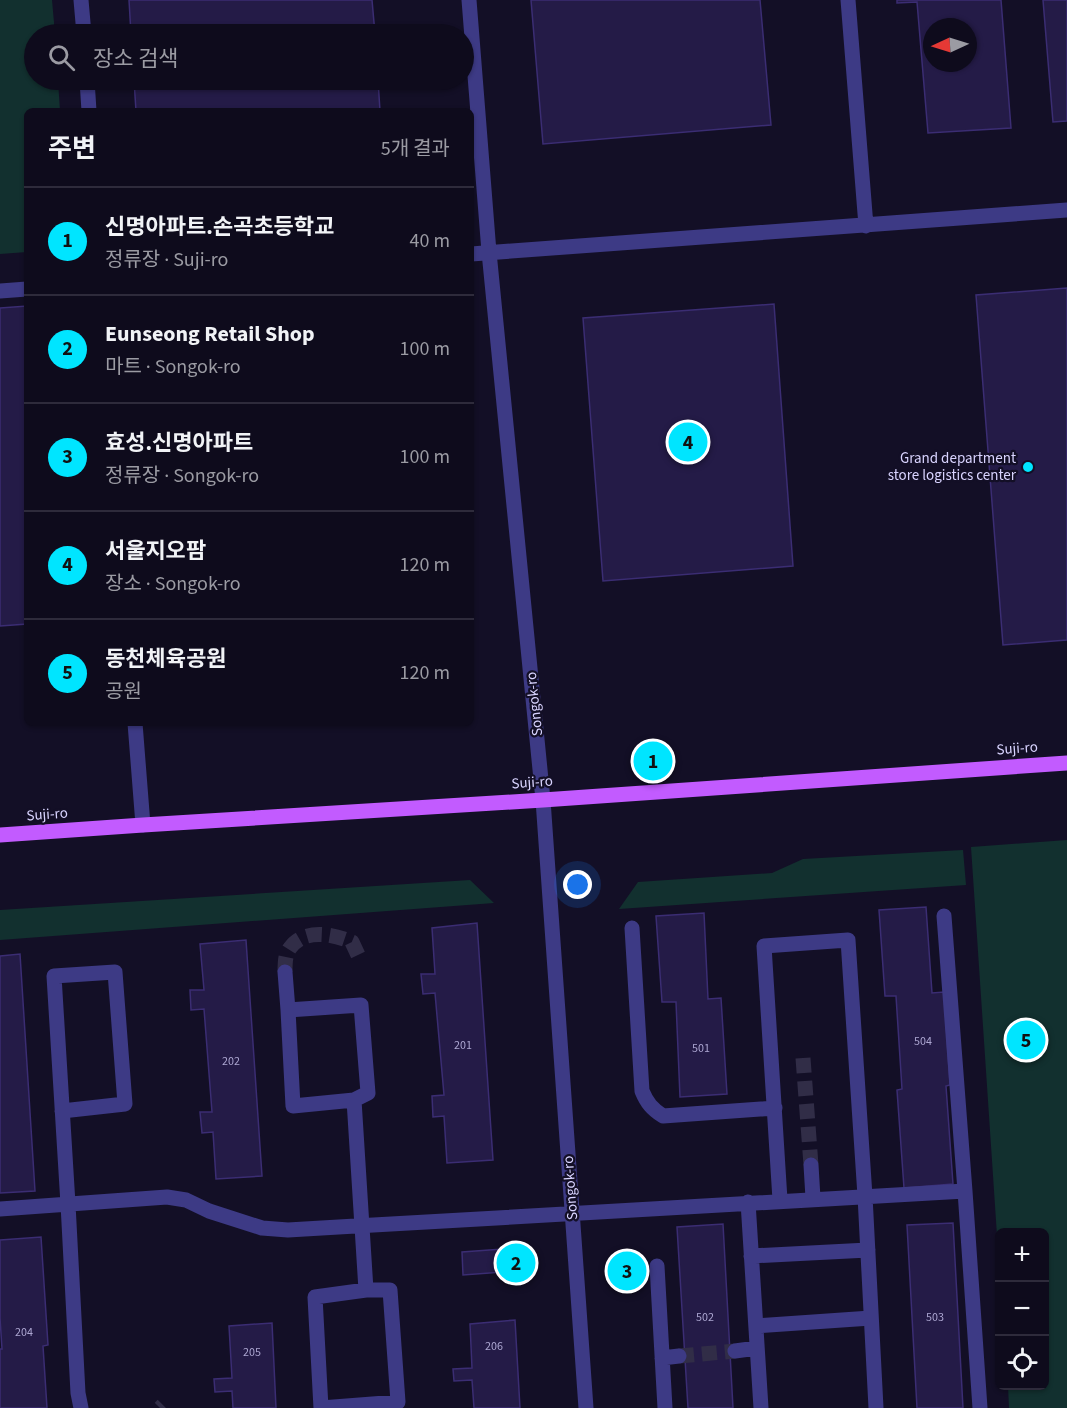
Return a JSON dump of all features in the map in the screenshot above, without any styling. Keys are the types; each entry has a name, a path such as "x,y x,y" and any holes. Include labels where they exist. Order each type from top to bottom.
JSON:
{"main road":[{"name":"Suji-ro","path":"0,835 1067,763"}],"street":[{"path":"81,0 83,24"},
{"name":"Songok-ro","path":"469,0 471,24"},
{"path":"848,0 866,226"},
{"name":"Songok-ro","path":"474,63 489,252 543,800 586,1408"},
{"path":"88,90 89,108"},
{"path":"474,254 1067,210"},
{"path":"0,291 24,289"},
{"path":"135,726 143,825"},
{"path":"944,916 980,1408"},
{"path":"632,928 642,1090 652,1109 663,1116 775,1108"},
{"path":"780,1200 764,946 848,940 876,1408"},
{"path":"62,1111 124,1104 115,972 54,976 78,1393 81,1408"},
{"path":"285,972 293,1106 354,1100 368,1093 361,1005 288,1010"},
{"path":"354,1100 366,1290"},
{"path":"811,1165 813,1198"},
{"path":"0,1209 166,1197 186,1200 209,1211 262,1228 288,1230 965,1191"},
{"path":"748,1202 761,1408"},
{"path":"751,1256 868,1250"},
{"path":"657,1266 666,1408"},
{"path":"366,1290 390,1290 398,1402 321,1408 315,1297 366,1290"},
{"path":"756,1326 872,1318"},
{"path":"735,1351 757,1348"},
{"path":"662,1358 679,1356"}],"green space":[{"path":"0,0 52,0 54,24 24,24 24,90 59,90 60,108 24,108 24,252 0,254"},
{"path":"1067,840 1067,1408 1009,1408 1008,1390 1049,1390 1049,1228 997,1228 971,847"},
{"path":"963,850 966,885 619,909 638,882 772,873 803,859"},
{"path":"470,880 494,903 0,940 0,910"}],"building":[{"path":"129,0 372,0 374,24 130,24"},
{"path":"531,0 760,0 771,125 543,144"},
{"path":"897,0 1001,0 1011,128 928,133 917,2 897,3"},
{"path":"1043,0 1067,0 1067,121 1053,122"},
{"path":"135,90 379,90 380,108 136,108"},
{"name":"Grand department store logistics center","path":"1067,288 1067,640 1003,645 976,295"},
{"path":"774,304 793,566 603,581 583,318"},
{"path":"24,306 24,624 0,626 0,308"},
{"path":"926,907 932,993 944,992 950,1085 946,1086 953,1184 904,1188 897,1090 902,1089 896,996 885,996 879,910"},
{"path":"704,913 708,999 721,998 727,1094 680,1097 676,1002 662,1002 656,916"},
{"path":"477,923 493,1160 447,1163 444,1116 433,1117 432,1096 444,1095 435,993 423,994 421,974 435,974 432,928"},
{"path":"246,940 262,1176 216,1179 213,1132 202,1133 200,1112 212,1112 204,1009 191,1010 190,990 204,990 200,944"},
{"path":"20,954 35,1191 0,1193 0,956"},
{"path":"953,1223 963,1408 917,1408 907,1225"},
{"path":"723,1224 733,1408 688,1408 677,1227"},
{"path":"41,1237 48,1345 43,1346 47,1408 0,1408 0,1349 2,1349 0,1240"},
{"path":"529,1247 531,1270 463,1275 462,1252"},
{"path":"515,1320 520,1408 474,1408 472,1380 454,1381 453,1369 472,1368 470,1324"},
{"path":"272,1323 276,1408 233,1408 232,1391 215,1392 214,1379 232,1378 229,1326"}],"tunnel":[{"path":"285,972 288,950 296,942 311,935 328,935 352,942 358,955"},
{"path":"803,1058 811,1165"},
{"path":"679,1356 735,1351"},
{"path":"160,1408 163,1405"}],"place":[{"name":"서울지오팜","path":"688,442"},
{"name":"Grand department store logistics center","path":"1028,467"},
{"name":"신명아파트.손곡초등학교","path":"653,761"},
{"name":"동천체육공원","path":"1026,1040"},
{"name":"Eunseong Retail Shop","path":"516,1263"},
{"name":"효성.신명아파트","path":"627,1271"}]}
